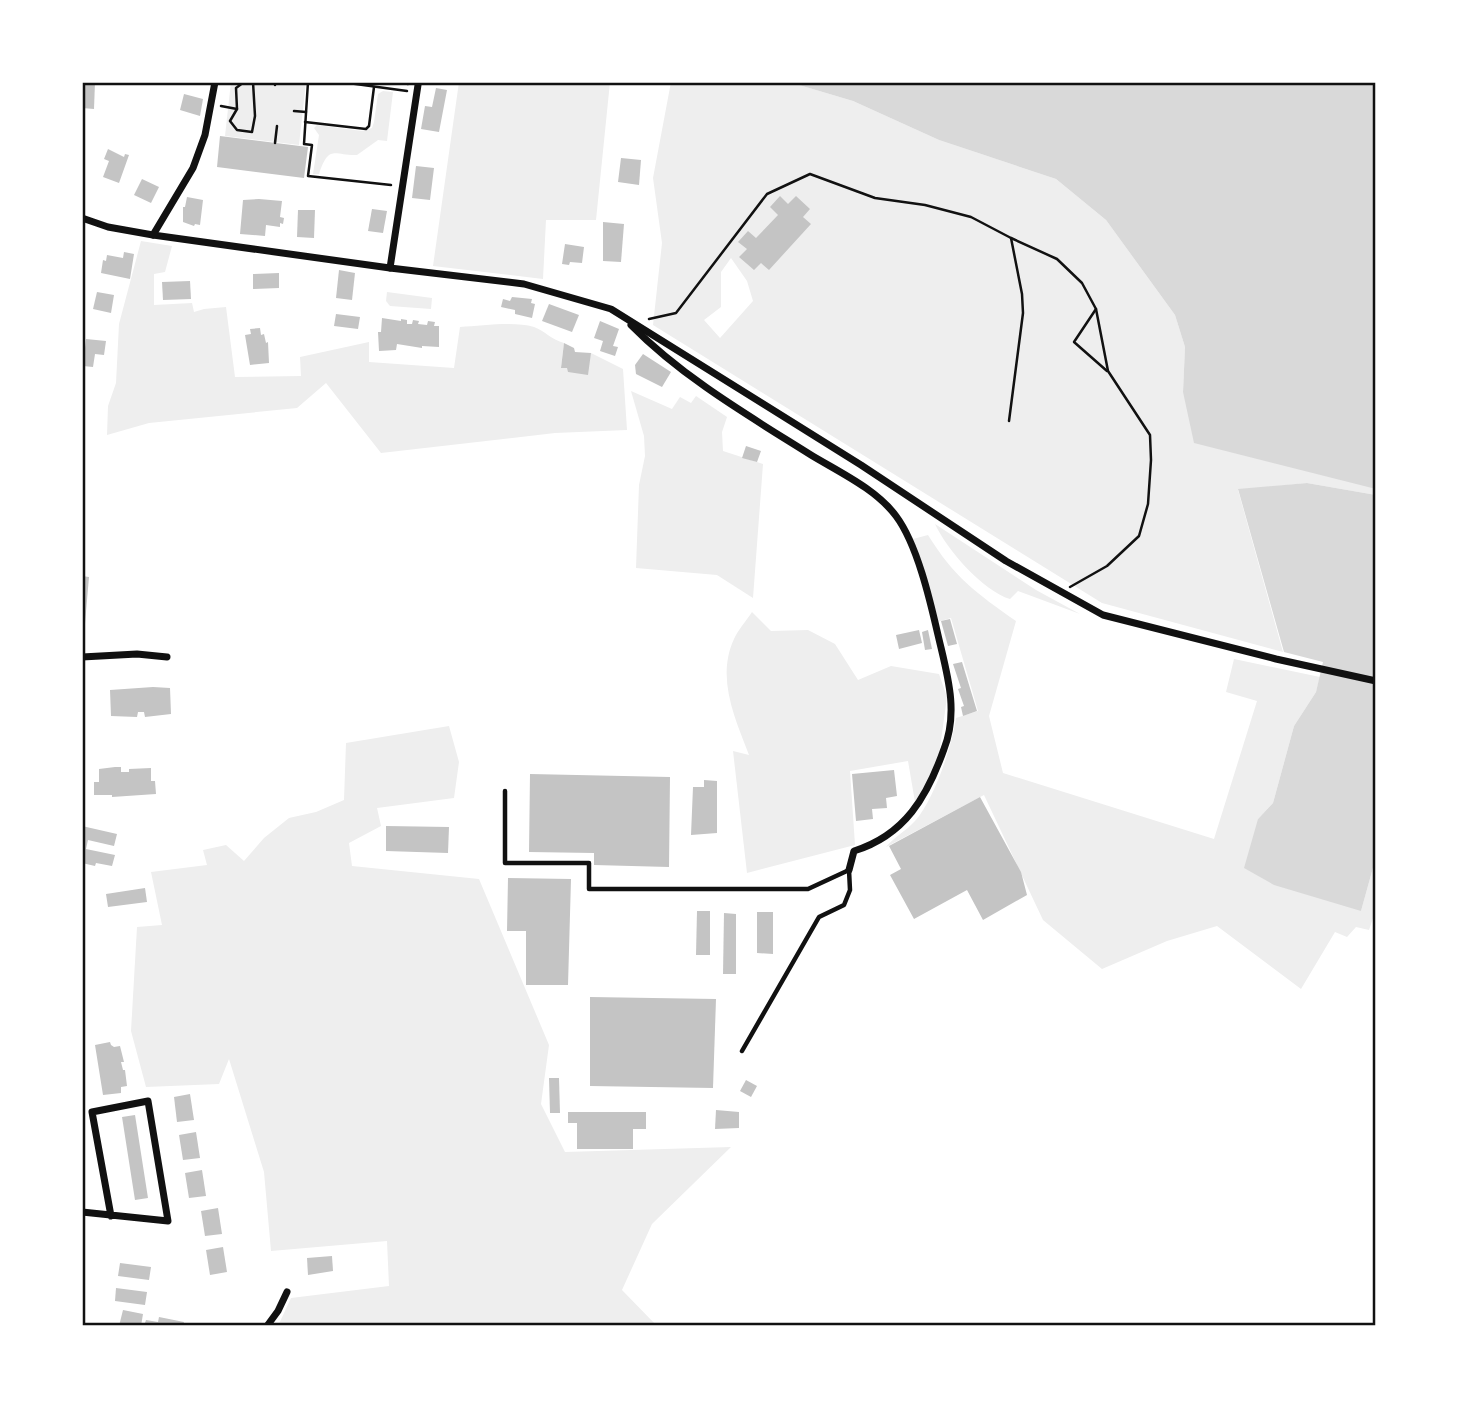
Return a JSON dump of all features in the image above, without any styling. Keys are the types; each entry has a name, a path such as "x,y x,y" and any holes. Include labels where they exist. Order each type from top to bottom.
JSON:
{"street":[{"path":"153,235 193,168 205,135 215,82"},
{"path":"390,268 417,89"},
{"path":"82,218 108,227 153,235 524,284 611,310 861,465 1006,561 1103,615 1276,659 1376,681"},
{"path":"625,319 653,348 738,408 875,495 895,514 909,535 950,686 952,715 949,738 935,775 913,814 889,835 854,851 849,870"},
{"path":"82,657 137,654 167,657"},
{"path":"82,1212 111,1216 168,1221 148,1101 92,1112 111,1216"},
{"path":"267,1326 287,1292"}],"lane":[{"path":"505,791 505,863 589,863 589,889 808,889 849,870 850,890 844,905 819,917 742,1051"}],"path":[{"path":"244,82 236,88 237,109 230,121 231,126 237,130 251,132 255,116 253,82"},
{"path":"308,82 304,144 312,145 308,176 403,187"},
{"path":"341,82 417,89"},
{"path":"305,122 366,129 369,126 374,86"},
{"path":"211,104 237,109"},
{"path":"294,111 306,113"},
{"path":"275,143 277,126"},
{"path":"634,324 676,313 767,194 810,174 875,198 925,205 971,217 1057,259 1083,283 1096,309 1108,371"},
{"path":"1009,421 1023,313 1011,238"},
{"path":"1061,592 1107,566 1139,536 1147,506 1150,435 1108,371 1074,342 1096,309"}],"shaded area":[{"path":"231,82 306,82 299,145 225,136"},
{"path":"459,82 610,82 596,220 546,220 543,279 433,266"},
{"path":"671,82 789,82 853,101 939,140 1056,179 1106,220 1175,315 1185,347 1183,392 1376,489 1376,495 1307,483 1238,490 1283,652 1102,603 653,325 662,243 653,178","holes":["731,258 747,281 753,301 720,338 704,320 721,307 721,272"]},
{"path":"789,82 1376,82 1376,489 1194,443 1183,392 1185,347 1175,315 1106,220 1056,179 939,140 853,101"},
{"path":"383,91 393,92 387,141 378,140 357,155 334,153 326,158 319,174 313,174 319,135 314,128 317,125 362,131 372,128 378,94"},
{"path":"141,241 172,246 165,272 154,274 154,305 192,303 194,312 226,307 235,377 301,376 300,357 369,342 369,362 454,368 460,327 526,325 564,343 561,367 567,368 591,353 623,369 627,430 555,433 381,453 326,383 297,408 149,423 107,435 108,406 116,383 119,324"},
{"path":"387,292 432,298 431,309 390,306 386,301"},
{"path":"631,391 672,409 680,397 691,403 696,396 727,417 722,432 723,451 763,464 753,598 717,575 636,568 639,485 645,456 644,436"},
{"path":"1307,483 1376,495 1376,857 1361,911 1274,885 1244,868 1258,819 1273,803 1294,726 1316,692 1323,662 1284,652 1238,489"},
{"path":"935,524 1036,590 1080,614 1018,591 1010,599 1000,595 967,568 948,546"},
{"path":"928,535 947,562 967,583 1016,621 989,716 1003,773 1214,839 1257,701 1226,692 1234,659 1320,677 1316,692 1294,726 1273,803 1258,819 1361,911 1376,857 1376,909 1369,930 1356,927 1347,937 1335,932 1301,989 1217,926 1167,941 1102,969 1043,920 984,795 886,847 915,821 929,800 951,743 956,718 978,711 951,618 937,622 913,539"},
{"path":"752,612 771,631 808,630 835,644 858,680 891,666 939,674 947,697 939,755 931,776 915,802 908,761 850,771 855,845 747,873 733,751 749,755 730,698 727,668 734,639"},
{"path":"449,726 459,762 454,798 377,808 381,826 349,843 352,866 479,879 549,1045 541,1104 565,1152 731,1147 652,1224 622,1290 657,1326 278,1326 291,1298 389,1286 387,1241 271,1251 264,1172 229,1059 219,1084 146,1087 131,1031 137,927 162,925 151,872 207,865 203,850 226,845 244,861 264,838 289,818 316,812 344,800 346,743"}],"building":[{"path":"82,82 95,82 94,109 82,108"},
{"path":"436,88 447,90 439,132 421,129 425,106 432,107"},
{"path":"184,94 203,99 200,116 180,110"},
{"path":"220,136 308,147 304,178 217,167"},
{"path":"108,149 124,157 125,154 129,155 119,183 103,177 109,161 104,159"},
{"path":"621,158 641,160 639,185 618,182"},
{"path":"416,166 434,168 430,200 412,198"},
{"path":"142,179 159,187 151,203 134,195"},
{"path":"780,196 788,204 796,196 810,209 803,217 811,224 769,270 761,263 754,270 739,257 747,249 738,242 748,231 756,238 778,215 770,207"},
{"path":"187,197 203,200 200,225 183,222 183,207"},
{"path":"243,200 282,201 280,217 284,218 283,224 280,223 280,227 266,225 265,236 240,234"},
{"path":"372,209 387,211 383,233 368,231"},
{"path":"298,210 315,210 314,238 297,237"},
{"path":"603,222 624,224 621,262 603,261"},
{"path":"565,244 584,247 582,263 562,264"},
{"path":"124,252 134,254 130,279 101,273 103,260 106,261 107,255 123,258"},
{"path":"339,270 355,273 352,300 336,298"},
{"path":"279,273 279,288 253,289 253,274"},
{"path":"190,281 191,299 163,300 162,282"},
{"path":"97,292 114,295 111,313 93,309"},
{"path":"512,297 532,299 531,303 535,304 532,318 501,307 503,299 510,301"},
{"path":"549,304 579,315 572,332 542,321"},
{"path":"336,314 360,317 358,329 334,326"},
{"path":"382,318 407,320 407,324 412,324 413,320 427,325 428,321 435,322 434,326 439,326 439,347 422,348 397,344 396,350 379,351 378,332 381,332"},
{"path":"600,321 619,329 613,346 618,347 615,356 600,351 603,341 594,338"},
{"path":"260,328 261,335 264,334 266,343 268,342 269,363 250,365 245,335 251,334 250,329"},
{"path":"86,339 106,341 104,355 95,354 93,367 83,366"},
{"path":"564,343 574,348 575,352 591,353 588,375 568,372 567,368 561,368"},
{"path":"643,354 671,372 662,387 636,374 635,365"},
{"path":"746,446 761,451 757,462 742,458"},
{"path":"82,576 89,577 84,635 82,635"},
{"path":"950,619 957,644 948,646 941,621"},
{"path":"919,630 922,643 899,649 896,635"},
{"path":"928,630 932,649 925,650 922,632"},
{"path":"962,662 977,711 963,716 961,707 964,706 958,689 961,688 953,664"},
{"path":"170,688 171,714 145,717 144,712 138,712 137,717 111,716 110,690"},
{"path":"121,767 121,772 151,768 151,781 155,781 156,794 112,797 94,795 94,782 99,782 99,769"},
{"path":"894,770 897,796 886,798 887,808 872,809 873,819 856,821 852,774"},
{"path":"530,774 670,777 669,867 594,865 594,853 529,852"},
{"path":"704,780 717,781 717,833 691,835 693,787 704,787"},
{"path":"980,797 1021,872 1027,895 983,920 967,890 914,919 890,875 901,869 889,846"},
{"path":"82,826 117,834 114,846 88,840 86,849 115,855 112,866 82,863"},
{"path":"386,826 449,827 448,853 386,851"},
{"path":"508,878 571,879 568,985 526,985 526,931 507,931"},
{"path":"145,888 147,902 108,907 106,894"},
{"path":"697,911 710,911 710,955 696,955"},
{"path":"757,912 773,912 773,954 757,953"},
{"path":"724,913 736,914 736,974 723,974"},
{"path":"590,997 716,999 713,1088 590,1086"},
{"path":"110,1042 114,1047 120,1046 127,1086 121,1087 121,1093 103,1095 95,1045"},
{"path":"549,1078 559,1078 560,1113 550,1113"},
{"path":"746,1080 757,1086 751,1097 740,1091"},
{"path":"190,1094 194,1120 177,1122 174,1097"},
{"path":"716,1110 739,1112 739,1128 715,1129"},
{"path":"568,1112 646,1112 646,1129 633,1129 633,1149 577,1149 577,1123 568,1123"},
{"path":"135,1115 148,1198 135,1200 122,1117"},
{"path":"196,1132 200,1158 183,1160 179,1135"},
{"path":"202,1170 206,1196 189,1198 185,1173"},
{"path":"218,1208 222,1234 205,1236 201,1211"},
{"path":"223,1247 227,1272 210,1275 206,1250"},
{"path":"332,1256 333,1271 308,1275 307,1258"},
{"path":"120,1263 151,1267 149,1280 118,1276"},
{"path":"116,1288 147,1292 145,1305 115,1301"},
{"path":"123,1310 143,1314 141,1326 119,1326"},
{"path":"159,1317 184,1322 183,1326 144,1326 146,1320 158,1322"}]}
